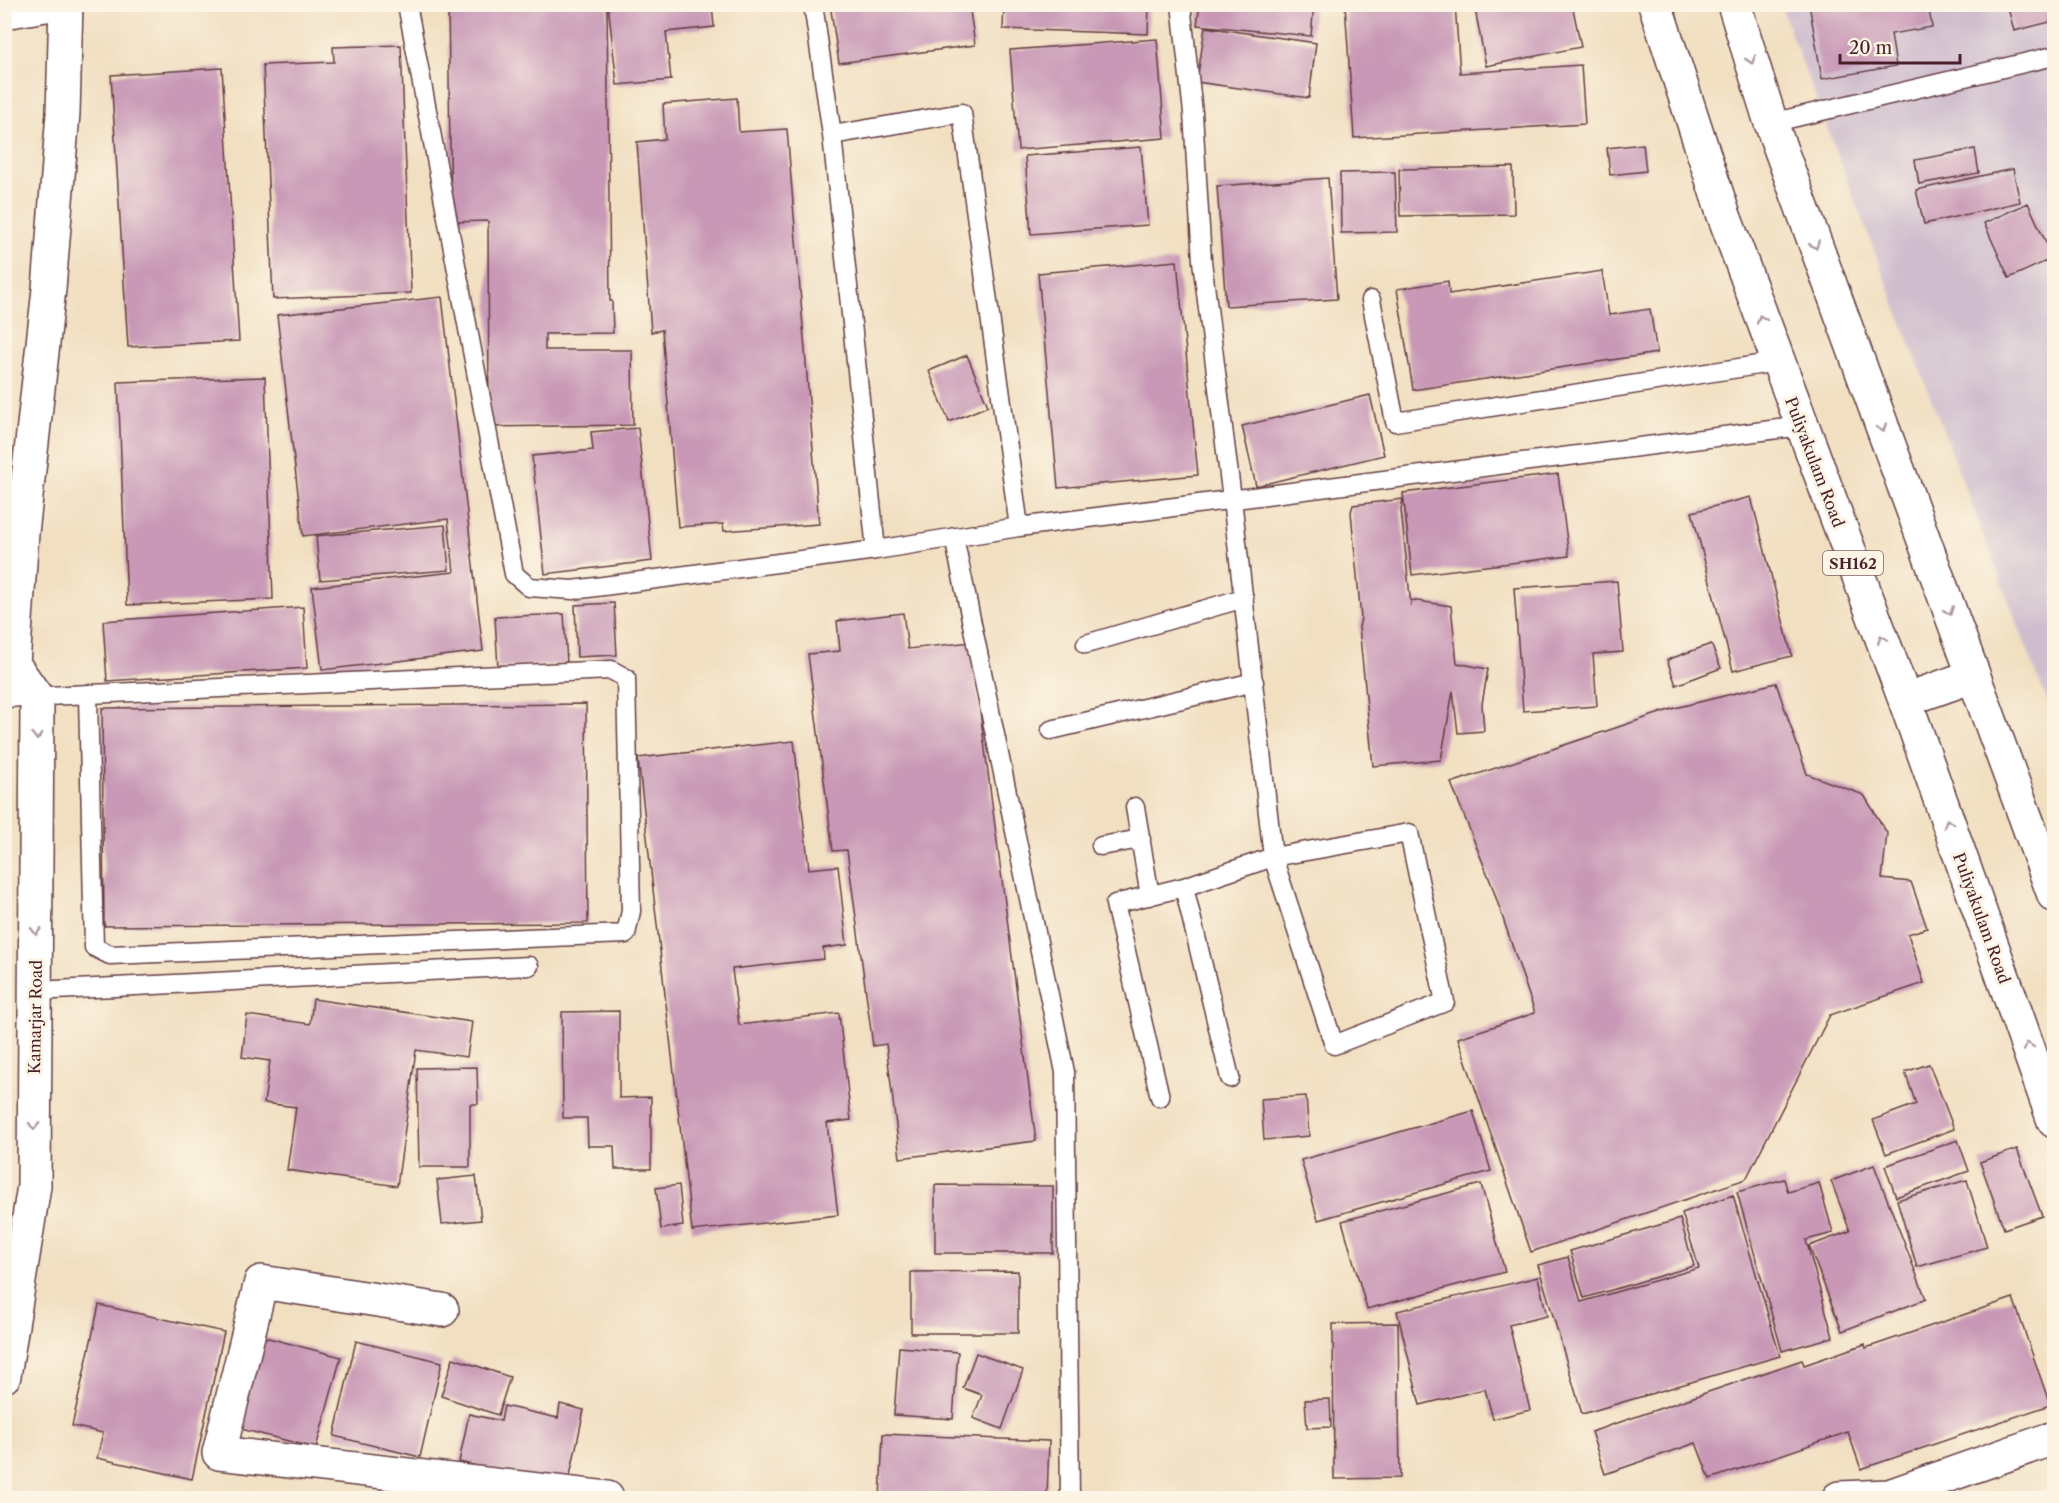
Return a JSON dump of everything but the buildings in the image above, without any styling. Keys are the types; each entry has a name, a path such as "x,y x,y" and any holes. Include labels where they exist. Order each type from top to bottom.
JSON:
{"main road":[{"path":"4,12 52,4"},
{"path":"37,698 9,672 22,533 50,289 63,114 66,4"},
{"name":"Puliyakulam Road","path":"1655,4 1723,213 1905,700 2055,1121"},
{"path":"1734,4 1771,123 2055,895"},
{"path":"1905,700 1973,676"},
{"name":"Kamarjar Road","path":"4,1376 34,1186 37,698"},
{"path":"442,1310 261,1282 219,1453 607,1498"},
{"path":"1839,1498 1890,1496 2055,1438"}],"lane":[{"path":"407,4 514,574 529,586 573,590 876,550 1019,526 1802,426"},
{"path":"813,4 832,135 876,550"},
{"path":"1160,1097 1116,904 1184,887 1273,857 1409,833 1445,1002 1335,1046 1273,857 1244,598 1202,261 1193,113 1181,4"},
{"path":"1771,123 2055,56"},
{"path":"832,135 962,113 1019,526"},
{"path":"1371,300 1395,422 1777,362"},
{"path":"954,537 1065,1072 1070,1498"},
{"path":"1086,644 1244,598"},
{"path":"4,698 611,670 626,678 631,911 626,934 110,955 94,947 88,695"},
{"path":"1051,730 1254,682"},
{"path":"1135,807 1150,896"},
{"path":"1101,846 1141,839"},
{"path":"1184,887 1230,1078"},
{"path":"36,991 529,966"}],"shaded area":[{"path":"1780,5 2054,5 2054,719"}]}
